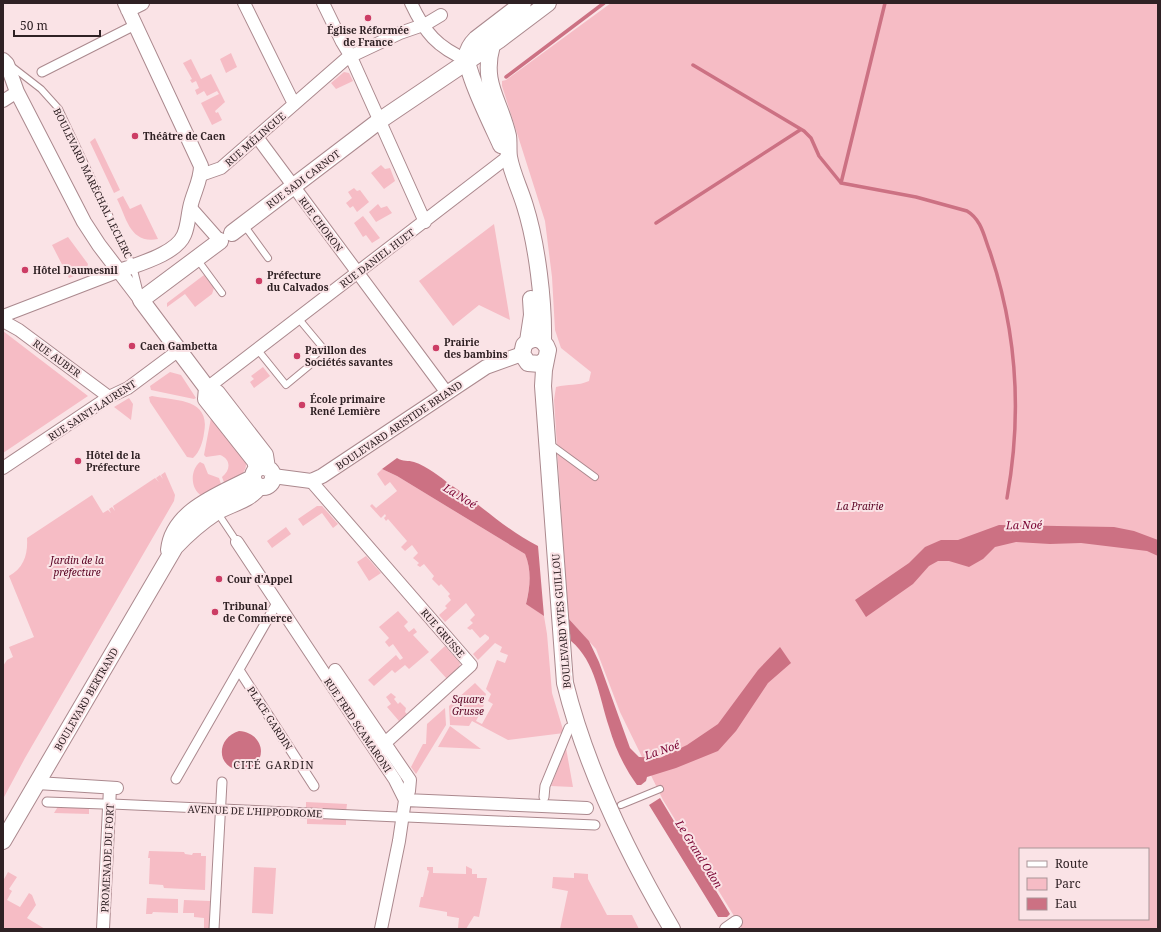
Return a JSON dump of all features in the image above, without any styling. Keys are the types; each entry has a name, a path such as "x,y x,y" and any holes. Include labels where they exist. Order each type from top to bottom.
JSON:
{"main road":[{"path":"509,156 501,145 474,83 467,60 470,46 476,38 523,3"},
{"name":"RUE SADI CARNOT","path":"141,300 379,121 467,60 492,45 548,3"},
{"path":"492,45 488,59 488,77 508,136 509,156 516,184 525,206 536,256 544,326 530,350"},
{"name":"BOULEVARD MARÉCHAL LECLERC","path":"141,300 207,388 217,393 265,455 262,476"},
{"name":"BOULEVARD YVES GUILLOU","path":"543,386 530,350 548,350 543,386 542,424 547,442 549,521 565,683 586,750 625,840 672,929"},
{"name":"BOULEVARD BERTRAND","path":"3,841 169,558 183,538 217,504 255,493 262,476"}],"street":[{"path":"3,316 153,259 178,244 185,233 190,207 201,175 201,166 196,152 127,6 142,3"},
{"path":"244,3 294,104"},
{"path":"323,3 342,42 351,56 425,222"},
{"path":"411,3 422,26 443,48 467,60"},
{"name":"RUE MÉLINGUE","path":"201,175 221,168 351,56 398,34 422,26 441,15"},
{"path":"42,72 131,27"},
{"name":"BOULEVARD MARÉCHAL LECLERC","path":"5,62 17,92 84,222 99,245 127,269 141,300"},
{"name":"BOULEVARD MARÉCHAL LECLERC","path":"3,83 17,92"},
{"path":"3,101 17,92"},
{"name":"RUE CHORON","path":"257,137 447,393"},
{"name":"RUE DANIEL HUET","path":"207,388 509,156"},
{"path":"190,207 232,233"},
{"name":"RUE AUBER","path":"3,321 19,330 109,397"},
{"name":"RUE SAINT-LAURENT","path":"3,468 109,397 128,388 178,350"},
{"name":"BOULEVARD ARISTIDE BRIAND","path":"312,481 322,476 486,367 530,350"},
{"path":"262,476 312,481"},
{"name":"RUE GRUSSE","path":"312,481 471,665 385,744"},
{"name":"RUE FRED SCAMARONI","path":"237,542 395,780 405,800"},
{"path":"176,779 277,603"},
{"name":"PLACE GARDIN","path":"238,670 314,786"},
{"path":"335,670 410,780 409,791 405,800 400,838 381,929"},
{"path":"544,798 545,786 569,728"},
{"path":"214,929 222,782"},
{"name":"PROMENADE DU FORT","path":"37,783 114,788 103,929"},
{"path":"405,800 588,808"},
{"name":"AVENUE DE L'HIPPODROME","path":"47,802 595,825"}],"lane":[{"name":"BOULEVARD MARÉCHAL LECLERC","path":"5,62 41,89 59,109 127,269"},
{"path":"232,233 268,258"},
{"path":"196,259 222,294"},
{"path":"257,349 286,384 323,348 298,318"},
{"path":"547,442 595,477"},
{"path":"217,504 237,542"},
{"path":"621,805 659,789"}],"green space":[{"name":"La Prairie","path":"611,3 1158,3 1158,929 742,929 663,800 620,712 596,649 568,618 554,400 556,387 581,384 589,381 591,372 561,348 555,330 552,277 545,221 502,86 502,81 506,80"},
{"path":"231,53 237,67 226,73 220,59"},
{"path":"191,59 201,79 211,74 225,102 215,111 216,113 218,112 222,120 212,125 201,103 219,94 217,91 207,96 204,91 197,95 195,90 199,88 196,81 192,83 190,80 192,79 183,63"},
{"path":"344,72 349,73 353,81 336,89 331,83"},
{"path":"95,138 120,190 114,193 90,142"},
{"path":"381,165 385,169 390,168 395,181 384,189 371,173"},
{"path":"354,188 357,191 360,190 369,202 357,212 353,206 350,208 346,203 352,198 348,192"},
{"path":"123,196 130,209 141,204 158,239 149,240 141,238 135,234 127,222 117,199"},
{"path":"378,204 381,208 387,206 392,213 376,222 369,212"},
{"path":"363,216 380,238 372,243 366,235 363,237 354,223"},
{"path":"494,224 510,320 479,305 453,326 419,281"},
{"path":"68,237 88,264 86,271 69,278 52,245"},
{"path":"204,275 214,288 212,294 195,307 185,294 167,307 167,303"},
{"path":"3,331 88,396 3,453"},
{"path":"263,367 270,376 254,388 250,382 254,379 251,376"},
{"path":"170,372 181,375 196,398 194,399 151,390 150,386"},
{"path":"152,396 190,403 197,407 202,413 205,422 204,436 199,450 193,458 187,457 150,402 149,397"},
{"path":"129,398 133,404 131,420 114,407"},
{"path":"211,418 246,463 246,467 242,474 225,485 222,477 228,468 228,462 226,459 220,455 206,457 204,455"},
{"path":"200,462 204,464 208,474 219,478 222,487 202,496 195,489 193,484 194,470"},
{"name":"Square Grusse","path":"382,469 397,476 525,554 529,567 530,579 526,603 544,616 552,693 564,733 508,740 472,721 469,726 450,725 449,706 475,683 486,694 482,704 484,705 476,721 482,724 493,704 488,701 491,694 486,689 497,660 505,663 508,655 500,652 502,647 495,643 478,660 473,654 489,639 489,637 485,634 480,638 472,629 470,630 467,628 473,623 470,620 475,615 466,603 445,622 439,615 447,608 445,606 451,600 448,596 450,594 441,584 439,586 432,579 434,576 424,564 420,567 417,565 419,563 413,558 418,553 412,545 405,551 401,547 407,541 388,519 386,521 384,518 386,516 385,514 381,518 370,506 372,504 376,508 397,491 390,482 385,486 377,474"},
{"name":"Jardin de la préfecture","path":"165,472 175,495 174,501 25,758 3,799 3,666 7,660 13,657 9,647 34,637 9,576 22,565 27,550 27,538 92,495 103,513 108,510 111,513 109,509 112,507 115,511 113,506 155,478 159,482 156,478 160,475 163,479 161,475"},
{"path":"317,506 322,506 338,524 333,528 322,513 303,526 298,519"},
{"path":"286,527 291,534 272,548 267,541"},
{"path":"366,556 381,573 369,581 357,562"},
{"path":"398,611 408,622 404,626 409,632 414,628 417,632 413,635 429,652 409,669 405,665 395,673 392,670 374,686 368,680 396,655 400,660 403,658 393,644 389,647 385,642 389,638 379,627"},
{"path":"445,646 460,663 459,668 447,679 430,660"},
{"path":"391,693 396,697 394,699 398,704 400,702 406,708 405,712 407,714 399,721 387,707 391,704 386,697"},
{"path":"445,708 446,725 416,774 411,767 423,744 426,744 427,724"},
{"path":"450,726 481,749 438,747"},
{"path":"566,748 573,787 551,786"},
{"path":"306,802 347,804 346,812 306,810"},
{"path":"59,805 89,807 89,814 54,813"},
{"path":"307,817 346,819 346,825 307,824"},
{"path":"149,851 184,852 185,854 192,855 193,853 201,853 201,856 206,856 205,890 164,888 163,885 149,884"},
{"path":"466,866 472,869 472,874 477,874 477,878 487,878 479,917 474,916 466,929 458,928 459,918 447,916 447,912 419,907 429,871 427,870 427,867 433,867 433,873 466,874"},
{"path":"254,867 276,868 273,914 252,913"},
{"path":"8,872 17,877 9,889 12,891 7,900 20,907 29,893 32,895 36,905 27,918 45,929 3,929 3,881"},
{"path":"574,873 588,874 588,879 607,915 632,915 639,929 560,929 568,891 552,888 553,877 574,878"},
{"path":"147,898 178,899 178,913 153,912 152,914 146,914"},
{"path":"184,900 210,901 209,929 204,929 204,918 194,917 194,913 183,913"}],"water":[{"name":"La Noé","path":"397,458 414,462 429,469 515,533 538,546 544,616 526,604 530,579 529,567 525,554 397,476 382,469"},
{"path":"999,525 1114,527 1134,531 1158,540 1158,556 1147,551 1081,543 1050,544 1016,542 995,547 983,559 969,567 949,561 938,561 929,566 913,584 866,617 855,600 909,563 925,547 941,540 958,540"},
{"path":"568,618 589,641 599,662 630,748 639,757 660,758 687,745 718,724 758,670 780,647 791,663 768,683 736,731 718,751 676,768 647,777 646,781 641,785 637,785 620,757 614,742 596,681 586,659 571,641"},
{"path":"239,731 248,733 255,737 261,750 257,762 251,768 243,771 243,765 239,765 237,770 230,767 222,757 223,744 232,734"},
{"path":"660,798 730,914 727,917 718,917 649,805"}],"waterway":[{"path":"506,77 604,3"},
{"path":"841,183 885,3"},
{"path":"693,65 804,131 811,138 819,156 841,183 916,197 967,211 976,219 984,235 999,282 1011,343 1015,405 1012,467 1007,498"},
{"path":"656,223 800,130"}],"place":[{"name":"Église Réformée de France","path":"368,18"},
{"name":"Théâtre de Caen","path":"135,136"},
{"name":"Hôtel Daumesnil","path":"25,270"},
{"name":"Préfecture du Calvados","path":"259,281"},
{"name":"Caen Gambetta","path":"132,346"},
{"name":"Prairie des bambins","path":"436,348"},
{"name":"Pavillon des Sociétés savantes","path":"297,356"},
{"name":"École primaire René Lemière","path":"302,405"},
{"name":"Hôtel de la Préfecture","path":"78,461"},
{"name":"Cour d'Appel","path":"219,579"},
{"name":"Tribunal de Commerce","path":"215,612"}],"district":[{"name":"CITÉ GARDIN","path":"274,765"}],"water label":[{"name":"Le Grand Odon","path":"699,854"}]}
